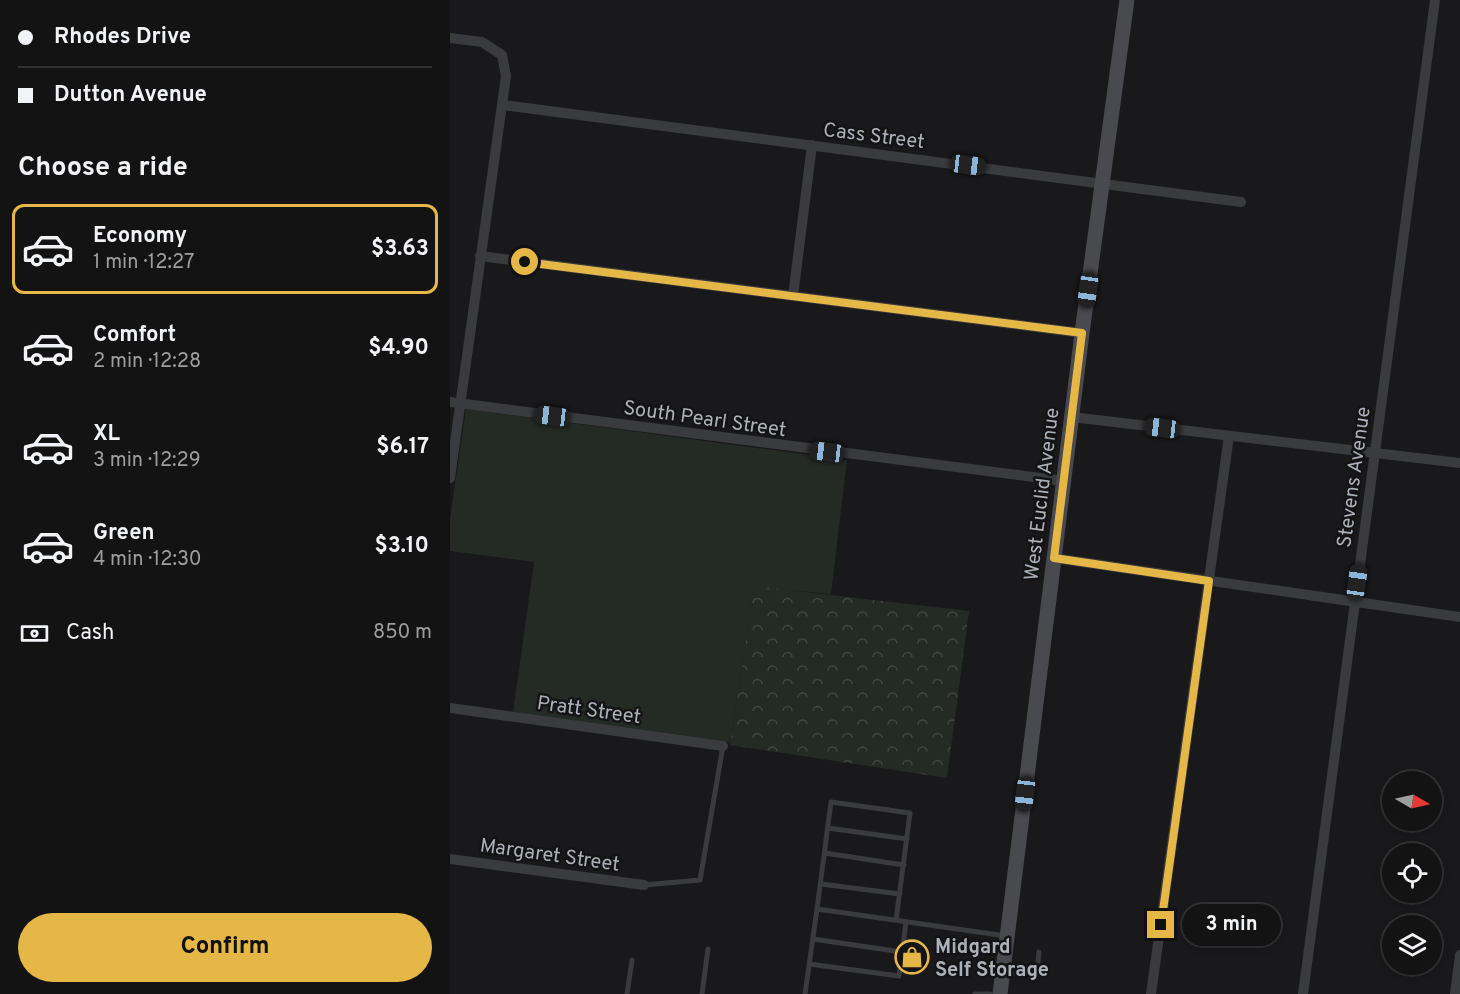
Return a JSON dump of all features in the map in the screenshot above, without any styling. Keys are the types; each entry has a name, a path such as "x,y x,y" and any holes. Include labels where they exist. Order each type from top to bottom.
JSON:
{"street":[{"name":"West Euclid Avenue","path":"1000,994 1082,333 1127,0"},
{"name":"Stevens Avenue","path":"1303,994 1435,0"},
{"path":"450,38 482,42 502,55 506,76 480,256 455,403 450,478"},
{"name":"Cass Street","path":"503,105 1241,202"},
{"path":"793,296 812,145"},
{"path":"480,256 1082,333"},
{"name":"South Pearl Street","path":"455,403 1064,481"},
{"path":"1072,417 1460,463"},
{"path":"1151,994 1229,436"},
{"path":"1054,558 1460,617"},
{"name":"Pratt Street","path":"450,708 723,746"},
{"name":"Margaret Street","path":"450,859 644,885"},
{"path":"1455,994 1460,955"}],"lane":[{"path":"644,885 700,880 723,746"},
{"path":"805,994 831,802 910,813 896,920"},
{"path":"828,828 907,839"},
{"path":"825,854 904,865"},
{"path":"821,884 900,894"},
{"path":"817,909 1008,936"},
{"path":"809,964 899,976 906,922"},
{"path":"813,939 902,952"},
{"path":"702,994 708,949"},
{"path":"1003,974 1037,973 1039,952"},
{"path":"627,994 632,960"},
{"path":"975,994 990,994"}],"green space":[{"path":"466,409 847,460 831,594 754,587 730,745 729,742 513,712 534,562 450,551 450,519"},
{"path":"754,586 969,611 947,778 730,745"}],"place":[{"name":"Midgard Self Storage","path":"912,957"}],"route":[{"path":"525,262 1082,333 1054,558 1209,581 1161,925"}]}
